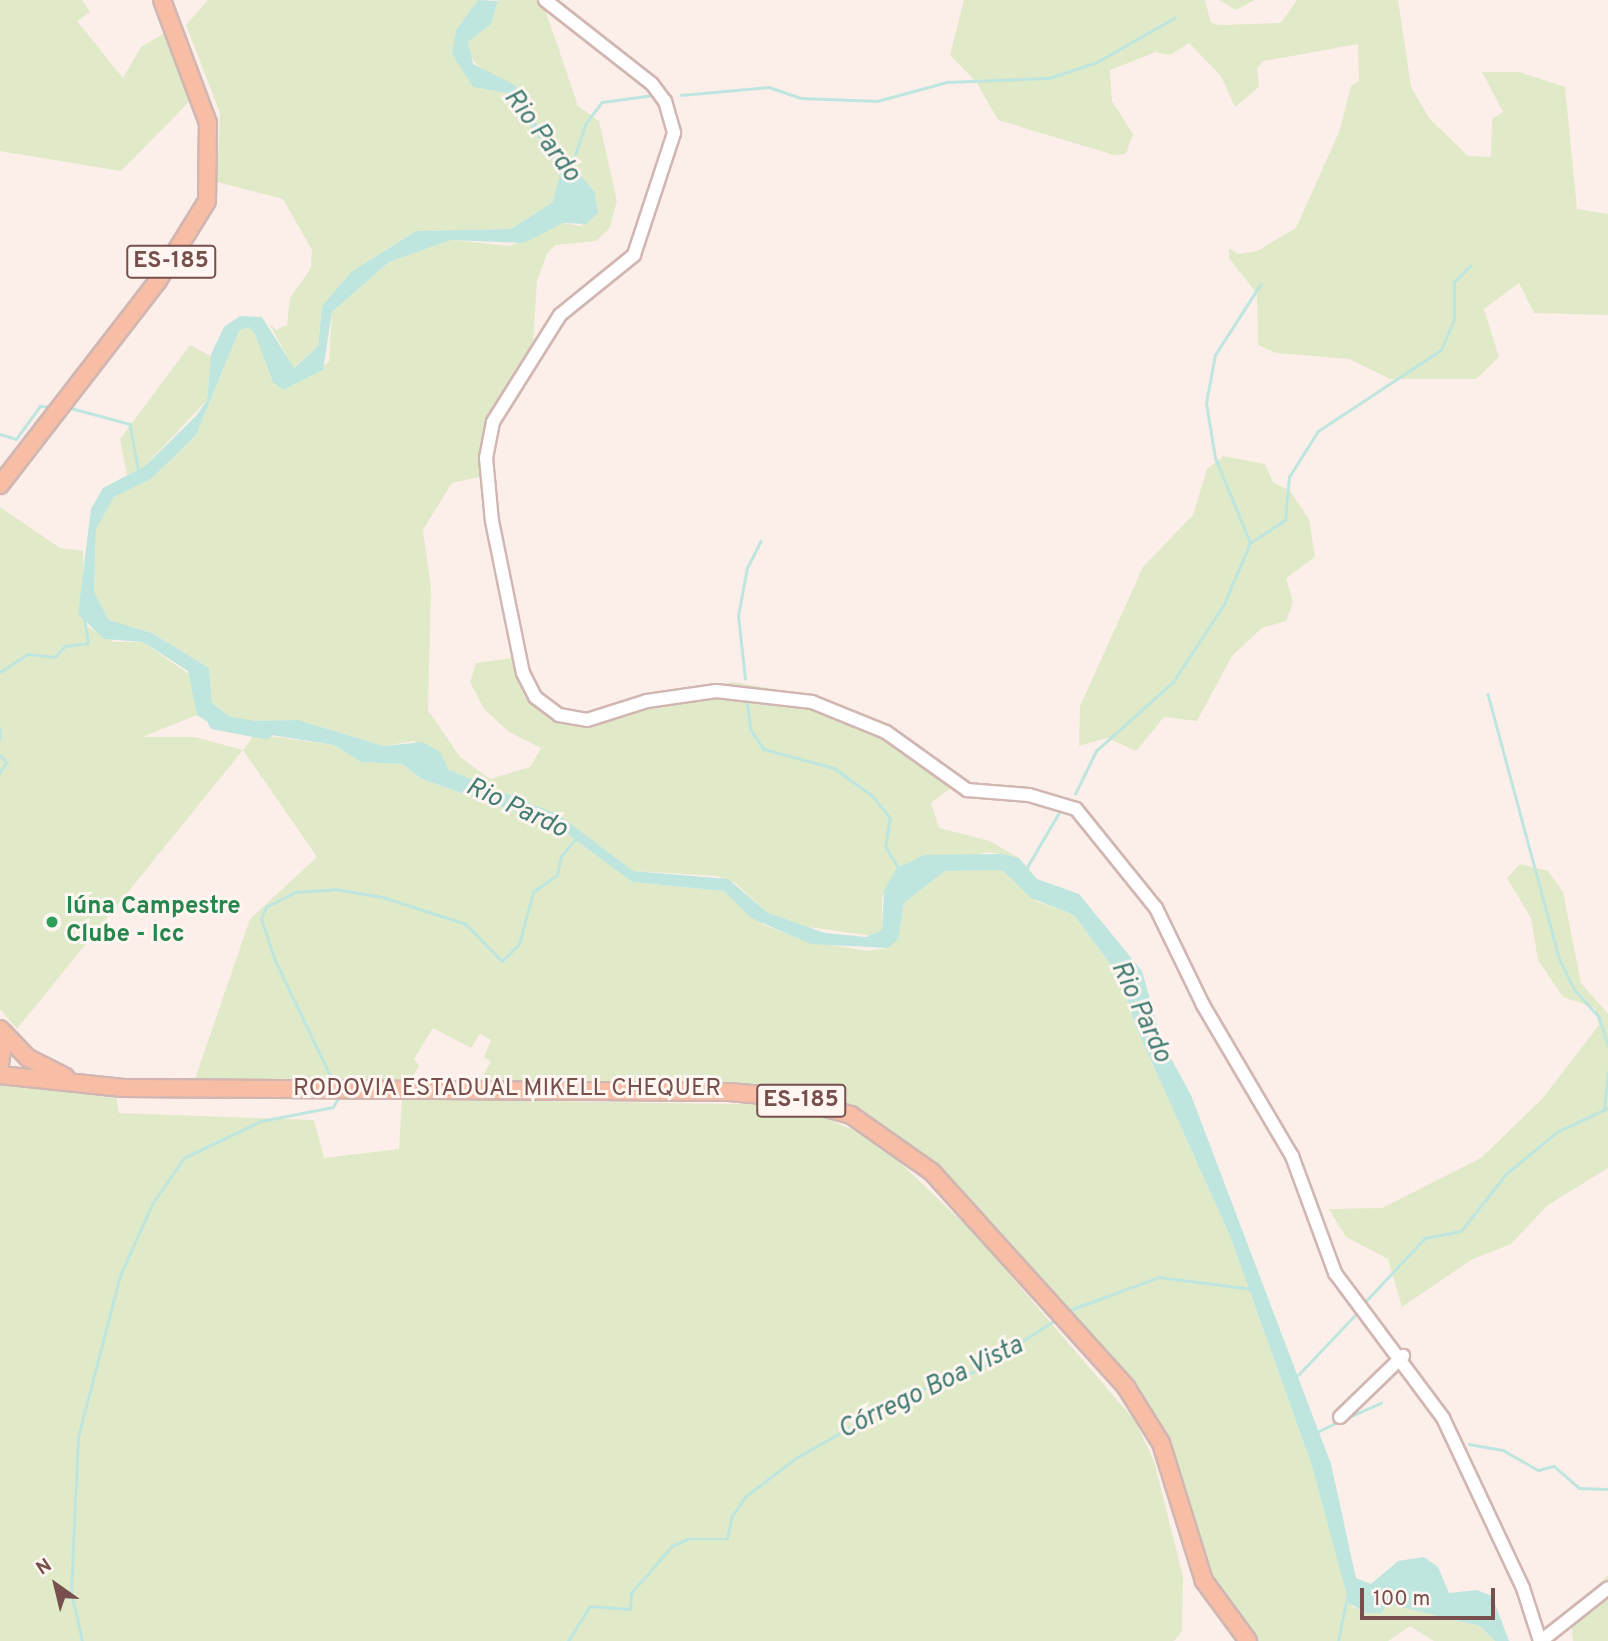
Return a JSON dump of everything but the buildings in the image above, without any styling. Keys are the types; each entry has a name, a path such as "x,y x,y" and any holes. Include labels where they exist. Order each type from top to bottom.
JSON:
{"main road":[{"name":"ES-185","path":"0,485 157,282 207,201 208,123 162,0"},
{"name":"ES-185","path":"0,1065 2,1031"},
{"name":"ES-185","path":"2,1031 28,1058 75,1081"},
{"name":"ES-185","path":"0,1075 75,1081"},
{"name":"RODOVIA ESTADUAL MIKELL CHEQUER","path":"75,1081 123,1088 729,1092 786,1097 851,1115 932,1172 1126,1387 1160,1443 1204,1581 1248,1641"}],"street":[{"path":"545,0 652,83 665,101 674,133 634,255 560,315 493,422 486,458 492,521 523,673 535,696 559,715 587,720 648,701 716,691 799,699 886,732 967,790 1029,795 1076,809 1156,908 1203,1005 1292,1156 1323,1250 1403,1356 1457,1445 1523,1588 1541,1641 1598,1590 1608,1588"},
{"path":"1340,1417 1403,1356"}],"green space":[{"path":"0,0 82,0 90,12 77,21 123,78 141,47 171,29 200,91 121,171 0,151"},
{"path":"208,0 478,0 456,30 453,54 473,87 506,93 553,158 560,173 553,202 511,229 416,231 351,272 322,306 318,346 293,368 269,323 276,330 287,325 290,298 311,268 312,250 283,199 217,182 220,113 186,25"},
{"path":"498,0 542,0 578,106 599,121 617,201 609,229 596,241 555,245 547,254 537,281 533,343 497,402 487,431 487,475 452,483 423,530 431,589 428,710 460,757 490,779 530,767 541,748 509,732 484,709 470,682 476,663 518,657 544,700 583,716 648,695 733,682 816,696 878,721 960,781 931,803 939,828 990,841 1019,858 989,852 897,869 882,897 882,930 873,936 801,926 768,913 735,883 717,876 633,871 575,828 449,770 414,741 384,746 298,720 235,721 212,703 209,668 152,633 109,620 94,592 96,529 106,509 114,497 151,479 196,435 239,331 249,327 255,334 283,390 329,362 332,312 389,262 451,240 509,246 563,223 581,226 595,192 537,123 515,85 482,71 470,56 468,42 491,24"},
{"path":"964,0 1205,0 1211,23 1220,25 1281,23 1297,0 1398,0 1411,87 1430,119 1468,156 1491,157 1492,119 1503,112 1482,72 1519,72 1565,87 1577,209 1608,214 1608,315 1534,313 1519,283 1484,309 1499,357 1476,379 1390,379 1349,359 1276,353 1258,345 1257,294 1229,258 1229,248 1238,254 1257,251 1296,228 1339,132 1351,86 1359,81 1358,44 1264,61 1257,68 1259,87 1235,107 1221,76 1189,43 1170,55 1156,52 1110,70 1112,101 1133,134 1126,154 1114,155 998,120 977,83 950,55"},
{"path":"1219,0 1255,0 1236,10"},
{"path":"190,345 211,356 207,400 145,466 127,476 120,439"},
{"path":"1223,456 1265,464 1273,482 1290,491 1309,519 1315,557 1286,578 1293,602 1286,621 1262,628 1232,656 1197,721 1164,717 1136,751 1107,738 1079,746 1080,706 1143,567 1193,515 1207,469"},
{"name":"Iúna Campestre Clube - Icc","path":"0,507 60,548 83,551 85,625 114,642 143,642 190,675 197,715 142,737 195,737 243,750 17,1029 0,1009"},
{"path":"255,734 334,745 361,762 402,764 422,779 558,827 632,882 724,891 764,925 807,941 868,951 888,948 897,940 904,903 945,871 1002,870 1036,901 1074,915 1122,980 1135,1025 1230,1236 1312,1466 1352,1606 1366,1613 1388,1604 1480,1626 1495,1641 1434,1641 1410,1626 1388,1641 1248,1641 1224,1613 1156,1429 924,1159 846,1106 760,1084 477,1085 491,1062 484,1057 491,1040 480,1034 471,1048 433,1028 414,1059 419,1066 409,1084 195,1079 250,919 317,857 243,750"},
{"path":"1520,864 1548,871 1563,892 1581,983 1608,1014 1608,1168 1548,1205 1511,1244 1471,1260 1402,1307 1388,1259 1346,1237 1329,1209 1382,1208 1481,1158 1542,1099 1599,1025 1595,1008 1563,997 1538,960 1531,918 1507,878"},
{"path":"0,1081 116,1096 119,1113 314,1120 324,1158 399,1149 402,1099 794,1105 875,1139 974,1233 1135,1421 1154,1461 1183,1577 1182,1631 1174,1641 0,1641"},
{"path":"1608,1575 1608,1641 1573,1641 1570,1613"}],"water":[{"path":"478,0 498,1 491,24 468,42 473,64 515,85 537,123 595,192 598,213 586,224 563,223 524,243 451,240 389,262 332,312 323,370 283,390 273,382 255,334 249,327 239,331 196,435 151,479 114,497 96,529 94,592 109,620 152,633 209,668 212,703 235,721 298,720 384,746 423,742 440,752 449,770 559,815 633,871 728,879 768,913 825,933 866,937 882,930 884,890 897,868 924,855 1002,854 1019,858 1037,879 1079,894 1142,971 1162,1042 1191,1095 1331,1464 1356,1578 1371,1584 1398,1561 1424,1557 1438,1567 1449,1593 1477,1590 1492,1596 1509,1641 1495,1641 1480,1626 1388,1604 1381,1613 1366,1613 1349,1603 1312,1466 1230,1236 1135,1025 1122,980 1074,915 1031,898 1002,870 945,871 904,903 898,940 888,948 811,944 751,918 724,891 632,882 558,827 422,779 402,764 361,762 334,745 214,726 197,715 188,671 143,642 104,639 78,614 91,509 103,488 145,466 196,416 207,400 211,354 224,327 240,316 262,317 294,368 318,346 322,306 351,272 416,231 511,229 553,202 560,173 553,158 506,93 473,87 452,54 456,30"}],"waterway":[{"path":"681,95 769,87 801,98 877,101 947,82 1049,78 1097,62 1174,18"},
{"path":"571,166 586,123 602,102 654,95"},
{"path":"1075,794 1096,751 1173,682 1224,604 1250,543 1285,520 1289,477 1318,431 1441,350 1454,320 1454,282 1470,266"},
{"path":"1250,543 1215,458 1206,403 1215,355 1260,285"},
{"path":"0,434 16,439 40,406 51,407"},
{"path":"71,408 130,424 139,473"},
{"path":"745,679 738,616 747,568 761,541"},
{"path":"0,672 28,654 55,657 65,646 88,643 84,619"},
{"path":"1488,694 1560,960 1574,989 1599,1017 1608,1045"},
{"path":"747,699 751,730 764,749 834,768 873,796 890,818 886,847 899,869"},
{"name":"Rio Pardo","path":"216,722 265,731"},
{"path":"0,728 0,739"},
{"path":"0,755 7,762 0,773"},
{"path":"1026,869 1061,809"},
{"path":"333,1082 275,961 261,919 266,907 296,892 335,889 383,897 466,924 502,961 519,944 533,892 557,875 561,856 576,839"},
{"path":"1604,1110 1608,1072"},
{"path":"82,1641 71,1592 78,1437 120,1276 152,1204 184,1158 261,1121 333,1107 338,1098"},
{"path":"1364,1303 1425,1238 1461,1231 1506,1174 1557,1132 1608,1108"},
{"name":"Córrego Boa Vista","path":"1070,1310 1159,1277 1251,1289"},
{"path":"1298,1375 1356,1314"},
{"name":"Córrego Boa Vista","path":"568,1641 590,1606 630,1609 631,1593 672,1546 688,1539 727,1539 732,1516 746,1496 796,1458 908,1394 975,1371 1057,1319"},
{"path":"1349,1417 1381,1403"},
{"path":"1317,1432 1340,1421"},
{"path":"1469,1444 1503,1450 1538,1470 1554,1466 1579,1488 1608,1489"},
{"path":"1338,1641 1347,1597"}],"place":[{"name":"Iúna Campestre Clube - Icc","path":"52,922"}]}
